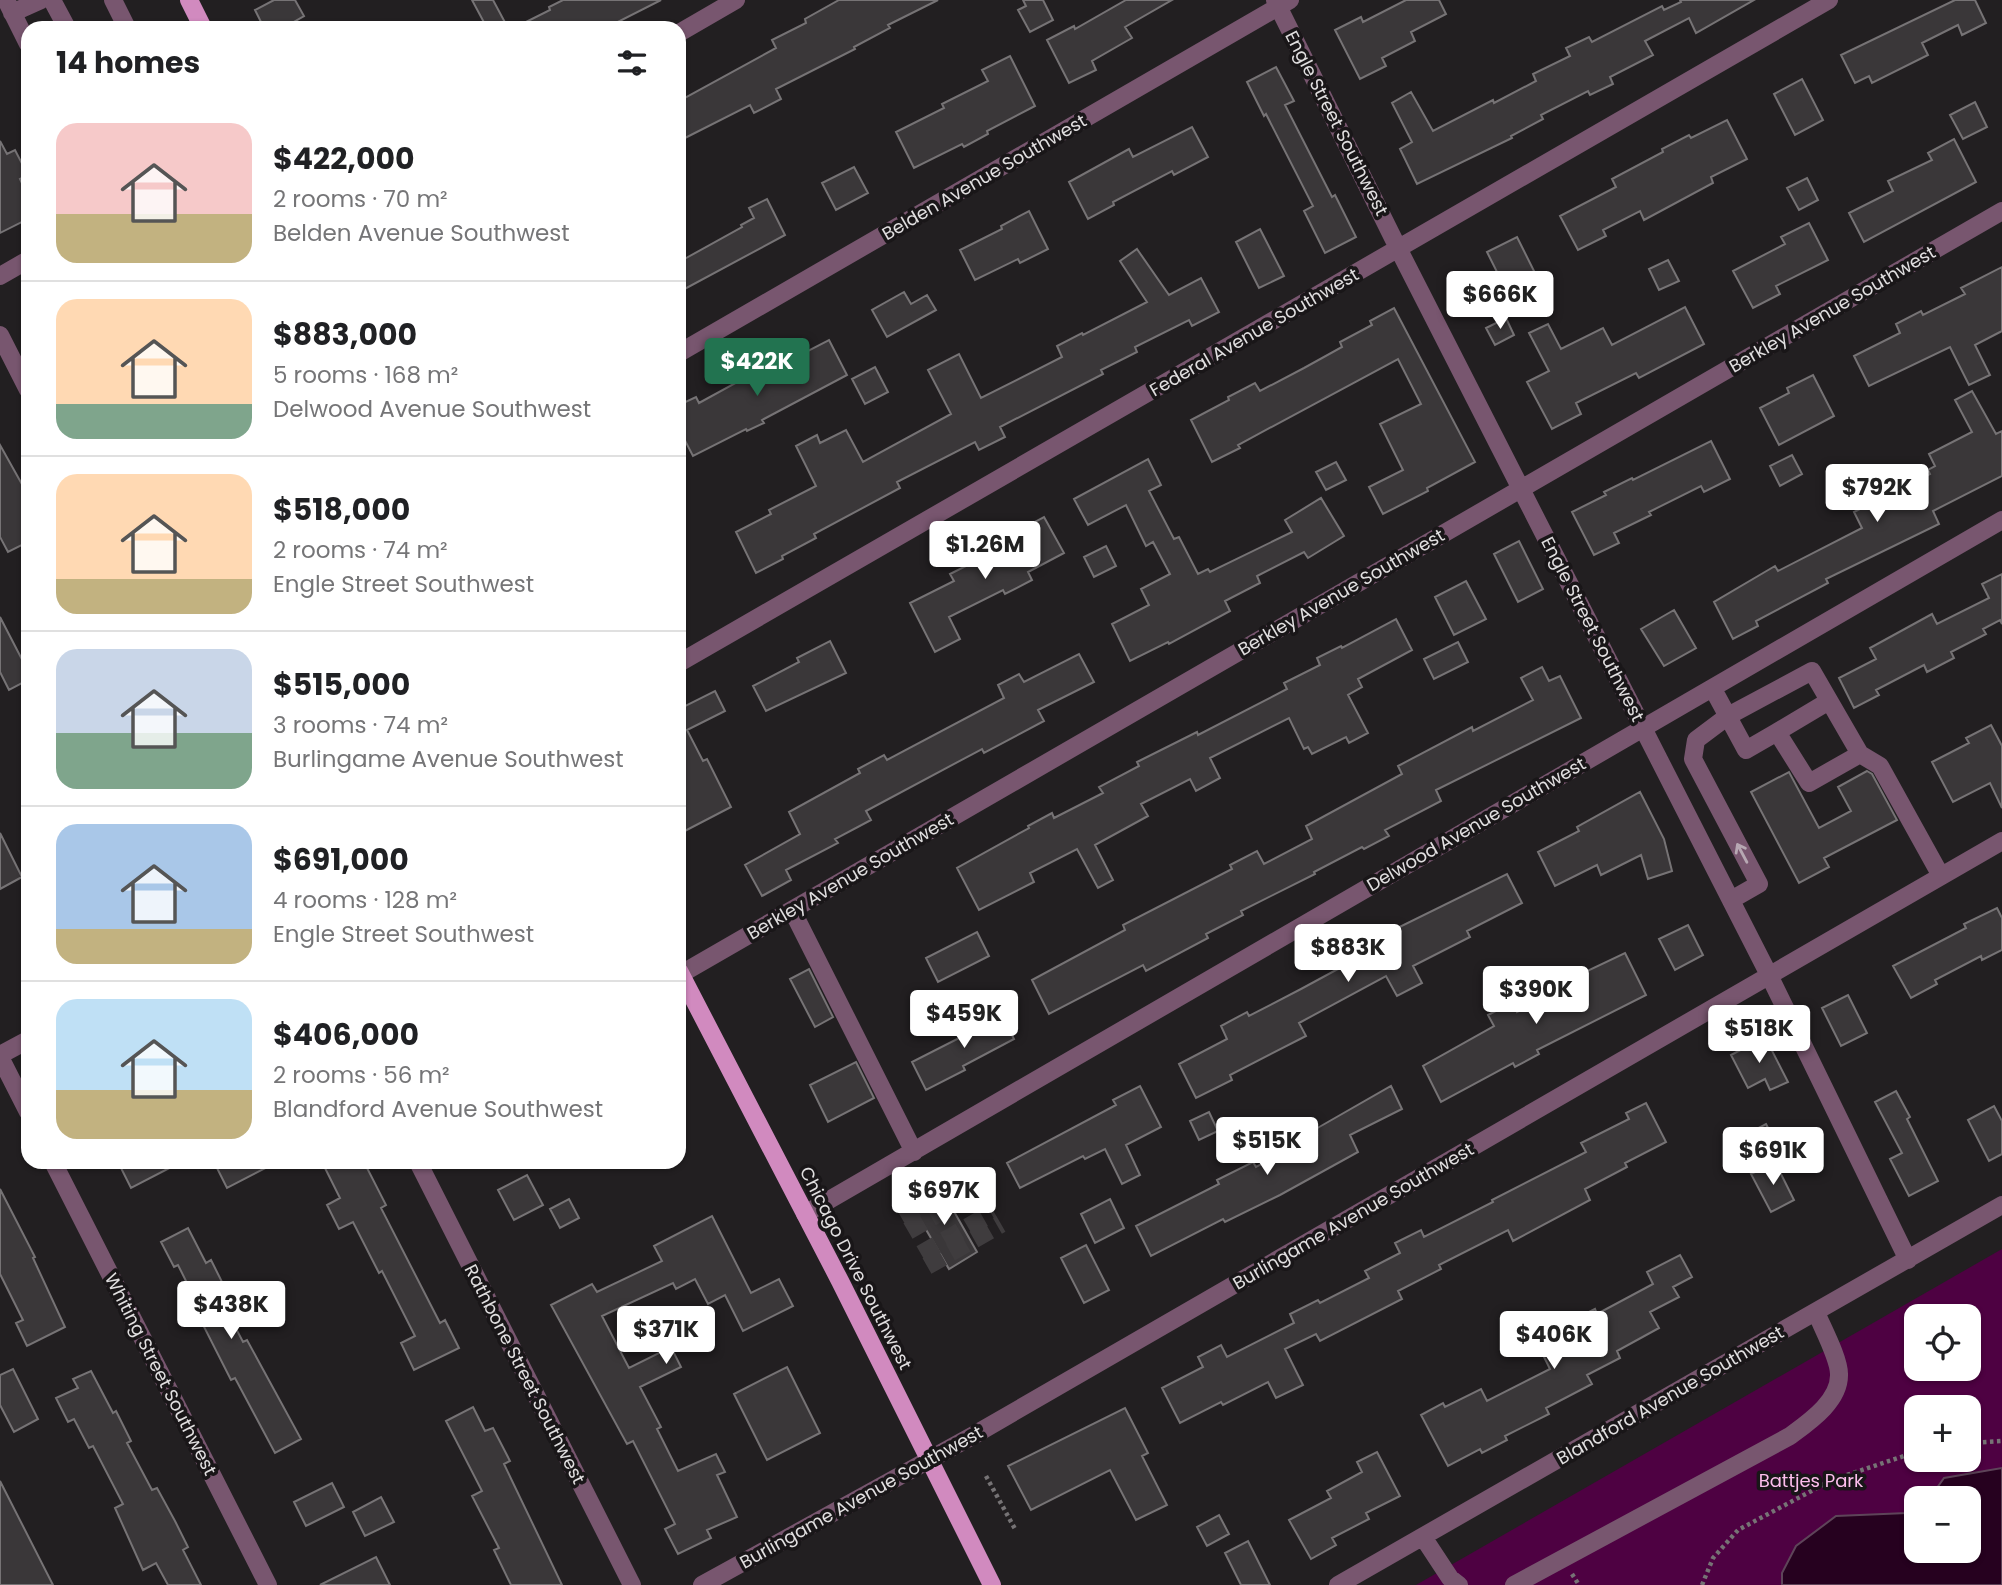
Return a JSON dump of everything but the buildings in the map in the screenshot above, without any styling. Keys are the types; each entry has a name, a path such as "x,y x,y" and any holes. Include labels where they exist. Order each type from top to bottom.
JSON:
{"main road":[{"path":"189,0 200,21"},
{"name":"Chicago Drive Southwest","path":"686,984 992,1585"}],"street":[{"path":"21,30 9,6 41,0"},
{"path":"52,0 63,21"},
{"path":"113,0 124,21"},
{"path":"686,29 736,0"},
{"name":"Federal Avenue Southwest","path":"686,659 1829,0"},
{"name":"Engle Street Southwest","path":"1281,2 1398,248 1769,975 1908,1260"},
{"name":"Belden Avenue Southwest","path":"686,349 1281,2"},
{"name":"Berkley Avenue Southwest","path":"686,969 2002,211"},
{"path":"0,276 21,264"},
{"path":"0,335 21,376"},
{"name":"Delwood Avenue Southwest","path":"805,1214 1642,728 1713,690 2002,520"},
{"path":"1731,900 1759,884 1693,759 1696,740 1728,716 1812,671 1860,754 1880,765 1941,876"},
{"path":"1713,690 1746,750 1829,701"},
{"path":"1777,732 1809,783 1860,754"},
{"name":"Burlingame Avenue Southwest","path":"702,1585 930,1460 2002,841"},
{"path":"792,910 914,1152"},
{"path":"21,1044 0,1056 21,1098"},
{"name":"Whiting Street Southwest","path":"57,1169 268,1585"},
{"name":"Rathbone Street Southwest","path":"422,1169 632,1585"},
{"name":"Blandford Avenue Southwest","path":"1338,1585 2002,1205"},
{"path":"1514,1585 1790,1436 1813,1419 1832,1398 1839,1374 1815,1312"},
{"path":"1423,1537 1450,1578 1459,1585"}],"path":[{"path":"1981,1442 2002,1441"},
{"path":"1702,1585 1713,1558 1738,1530 1832,1480 1904,1456"},
{"path":"986,1476 1015,1529"}],"green space":[{"name":"Battjes Park","path":"2002,1249 2002,1585 1416,1585 1904,1305 1904,1381 1981,1381 1981,1304 1906,1304"}],"shaded area":[{"path":"2002,1468 2002,1585 1782,1585 1782,1573 1796,1546 1836,1516 1904,1513 1904,1563 1981,1563 1981,1486 1938,1486 1944,1478"}],"tunnel":[{"path":"901,1217 975,1175"},
{"path":"908,1231 982,1188"},
{"path":"921,1254 994,1212"},
{"path":"927,1266 1001,1224"}]}
